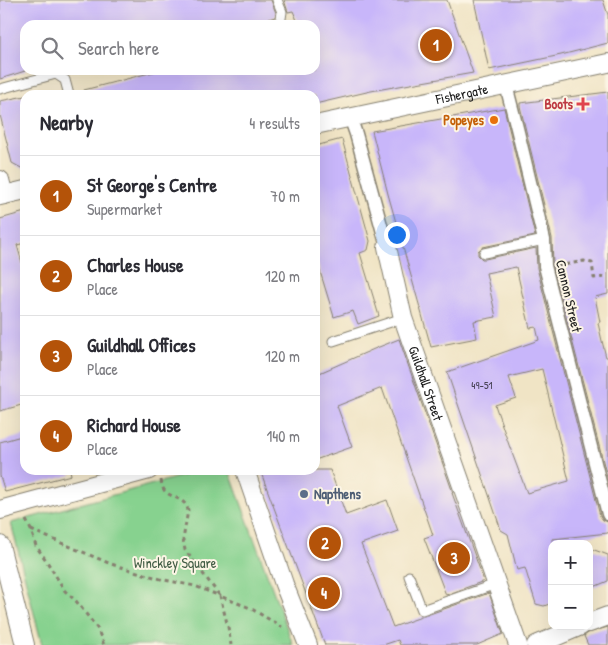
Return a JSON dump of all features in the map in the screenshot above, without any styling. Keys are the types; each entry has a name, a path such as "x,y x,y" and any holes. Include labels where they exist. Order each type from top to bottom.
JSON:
{"street":[{"name":"Fishergate","path":"320,125 353,126 506,85 608,63"},
{"name":"Cannon Street","path":"506,85 544,240 545,266 608,514"},
{"name":"Guildhall Street","path":"353,126 387,247 403,318 518,645"},
{"path":"1,190 20,190"},
{"path":"0,510 155,475"},
{"path":"247,475 284,584 308,645"},
{"path":"0,545 25,645"},
{"path":"593,622 608,616"},
{"path":"536,645 564,640 576,630"}],"lane":[{"path":"277,0 282,12 281,20"},
{"path":"0,89 30,82 48,75"},
{"path":"59,75 65,80 68,90"},
{"path":"484,253 544,240"},
{"path":"333,341 403,318"},
{"path":"409,576 422,610 496,584"}],"path":[{"path":"545,266 558,266 584,261 592,263 594,278 608,277"},
{"path":"155,475 166,492 177,497 187,506 183,540 185,550 220,596 231,645"},
{"path":"104,645 97,628 76,601 65,592 36,546 31,530 111,564 164,580 195,586 250,608 286,630"}],"green space":[{"name":"Winckley Square","path":"186,475 231,475 293,645 42,645 11,523"}],"building":[{"path":"0,0 271,0 276,13 275,17 266,20 20,20 20,73 0,79"},
{"path":"284,0 447,0 473,73 371,91 320,103 320,90 84,90 142,75 320,75 320,20 297,20 293,11 288,12"},
{"path":"474,0 603,0 608,15 608,43 489,70"},
{"path":"608,92 608,294 595,297 600,322 598,323 606,357 608,357 608,481 553,265 552,238 520,103"},
{"path":"20,97 20,167 12,163 0,115 0,101"},
{"path":"504,108 535,236 483,247 478,251 478,255 485,259 536,248 537,268 600,516 608,522 608,533 548,540 548,604 544,606 536,604 525,568 517,570 508,534 501,530 447,372 539,340 536,327 530,328 516,267 486,273 496,317 474,321 477,338 431,347 372,131","holes":["542,369 569,481 527,493 495,405 516,398 509,377"]},
{"path":"342,139 370,241 368,250 360,253 379,316 358,324 353,311 334,317 320,271 320,145"},
{"path":"20,213 20,244 17,245 20,256 20,405 0,411 0,219"},
{"path":"399,339 484,581 446,595 424,538 433,535 382,388 337,406 352,447 320,458 320,373"},
{"path":"20,436 20,475 71,475 5,492 0,476 0,442"},
{"path":"320,470 330,470 346,515 387,500 398,531 361,544 393,627 489,593 503,634 477,645 400,645 398,640 383,645 325,645 262,475 320,475"},
{"path":"593,549 608,555 608,581 593,587"},
{"path":"608,627 608,645 588,645 584,636"}],"place":[{"name":"St George's Centre","path":"436,45"},
{"name":"Boots","path":"583,104"},
{"name":"Popeyes","path":"494,120"},
{"name":"Napthens","path":"304,494"},
{"name":"Charles House","path":"325,543"},
{"name":"Guildhall Offices","path":"454,558"},
{"name":"Richard House","path":"324,593"}]}
